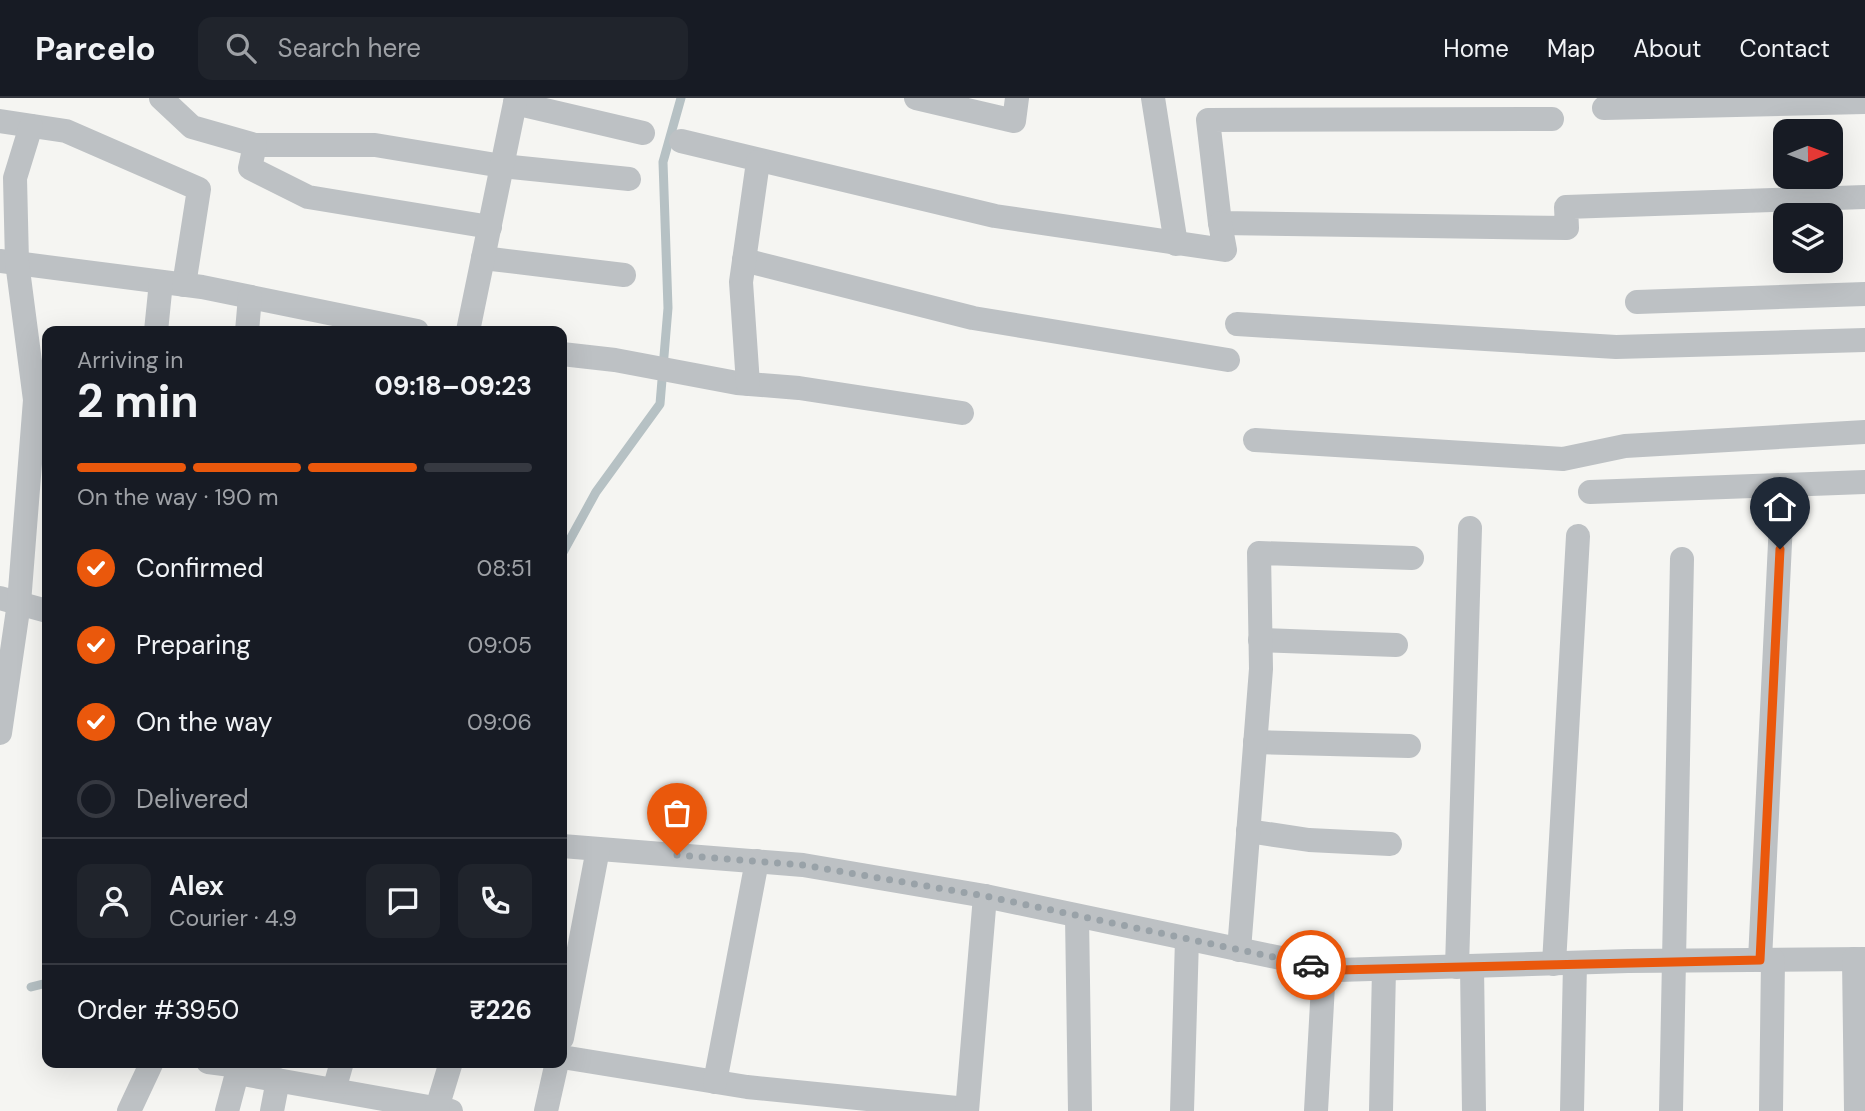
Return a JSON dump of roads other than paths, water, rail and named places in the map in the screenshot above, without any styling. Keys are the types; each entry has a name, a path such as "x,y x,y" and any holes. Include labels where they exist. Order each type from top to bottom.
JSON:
{"street":[{"path":"160,98 192,127 256,145 375,145 502,166 629,179"},
{"path":"916,98 1014,121 1017,98"},
{"path":"1153,98 1176,244"},
{"path":"469,326 516,101 643,133"},
{"path":"1604,108 1865,102"},
{"path":"681,141 758,162 995,216 1225,250 1208,120 1552,119"},
{"path":"0,121 66,131 200,189 158,326"},
{"path":"0,733 10,600 35,400 9,261 15,178 31,126"},
{"path":"256,145 250,168 308,197 490,227"},
{"path":"748,384 741,282 758,162"},
{"path":"1220,223 1567,228 1566,207 1865,197"},
{"path":"483,258 624,275"},
{"path":"744,260 973,317 1228,360"},
{"path":"9,261 172,283 392,326"},
{"path":"1637,302 1865,294"},
{"path":"247,326 250,297"},
{"path":"1237,324 1616,348 1865,340"},
{"path":"567,355 748,384 799,388 962,413"},
{"path":"1255,440 1563,458 1625,446 1865,432"},
{"path":"1590,492 1865,482"},
{"path":"1771,1111 1766,960 1781,522"},
{"path":"1470,528 1464,966 1474,1111"},
{"path":"1572,1111 1564,963 1578,536"},
{"path":"1239,950 1261,640 1259,553 1412,558"},
{"path":"1671,1111 1682,559"},
{"path":"10,600 42,610"},
{"path":"1261,640 1396,645"},
{"path":"1255,742 1409,746"},
{"path":"1248,831 1309,840 1390,844"},
{"path":"567,846 803,865 985,896 1338,970 1564,963 1859,959 1856,1111"},
{"path":"567,1012 598,849"},
{"path":"715,1082 757,861"},
{"path":"567,1058 715,1082 967,1110 985,896"},
{"path":"1077,916 1080,1111"},
{"path":"1182,1111 1187,939"},
{"path":"1316,1111 1324,967"},
{"path":"1381,1111 1384,969"},
{"path":"129,1111 149,1068"},
{"path":"228,1111 239,1068"},
{"path":"242,1068 278,1080 444,1110 450,1068"},
{"path":"334,1090 340,1068"},
{"path":"546,1111 556,1068"},
{"path":"272,1111 278,1080"}],"waterway":[{"path":"567,545 596,492 660,404 668,308 663,162 681,98"},
{"path":"31,987 42,984"}]}
